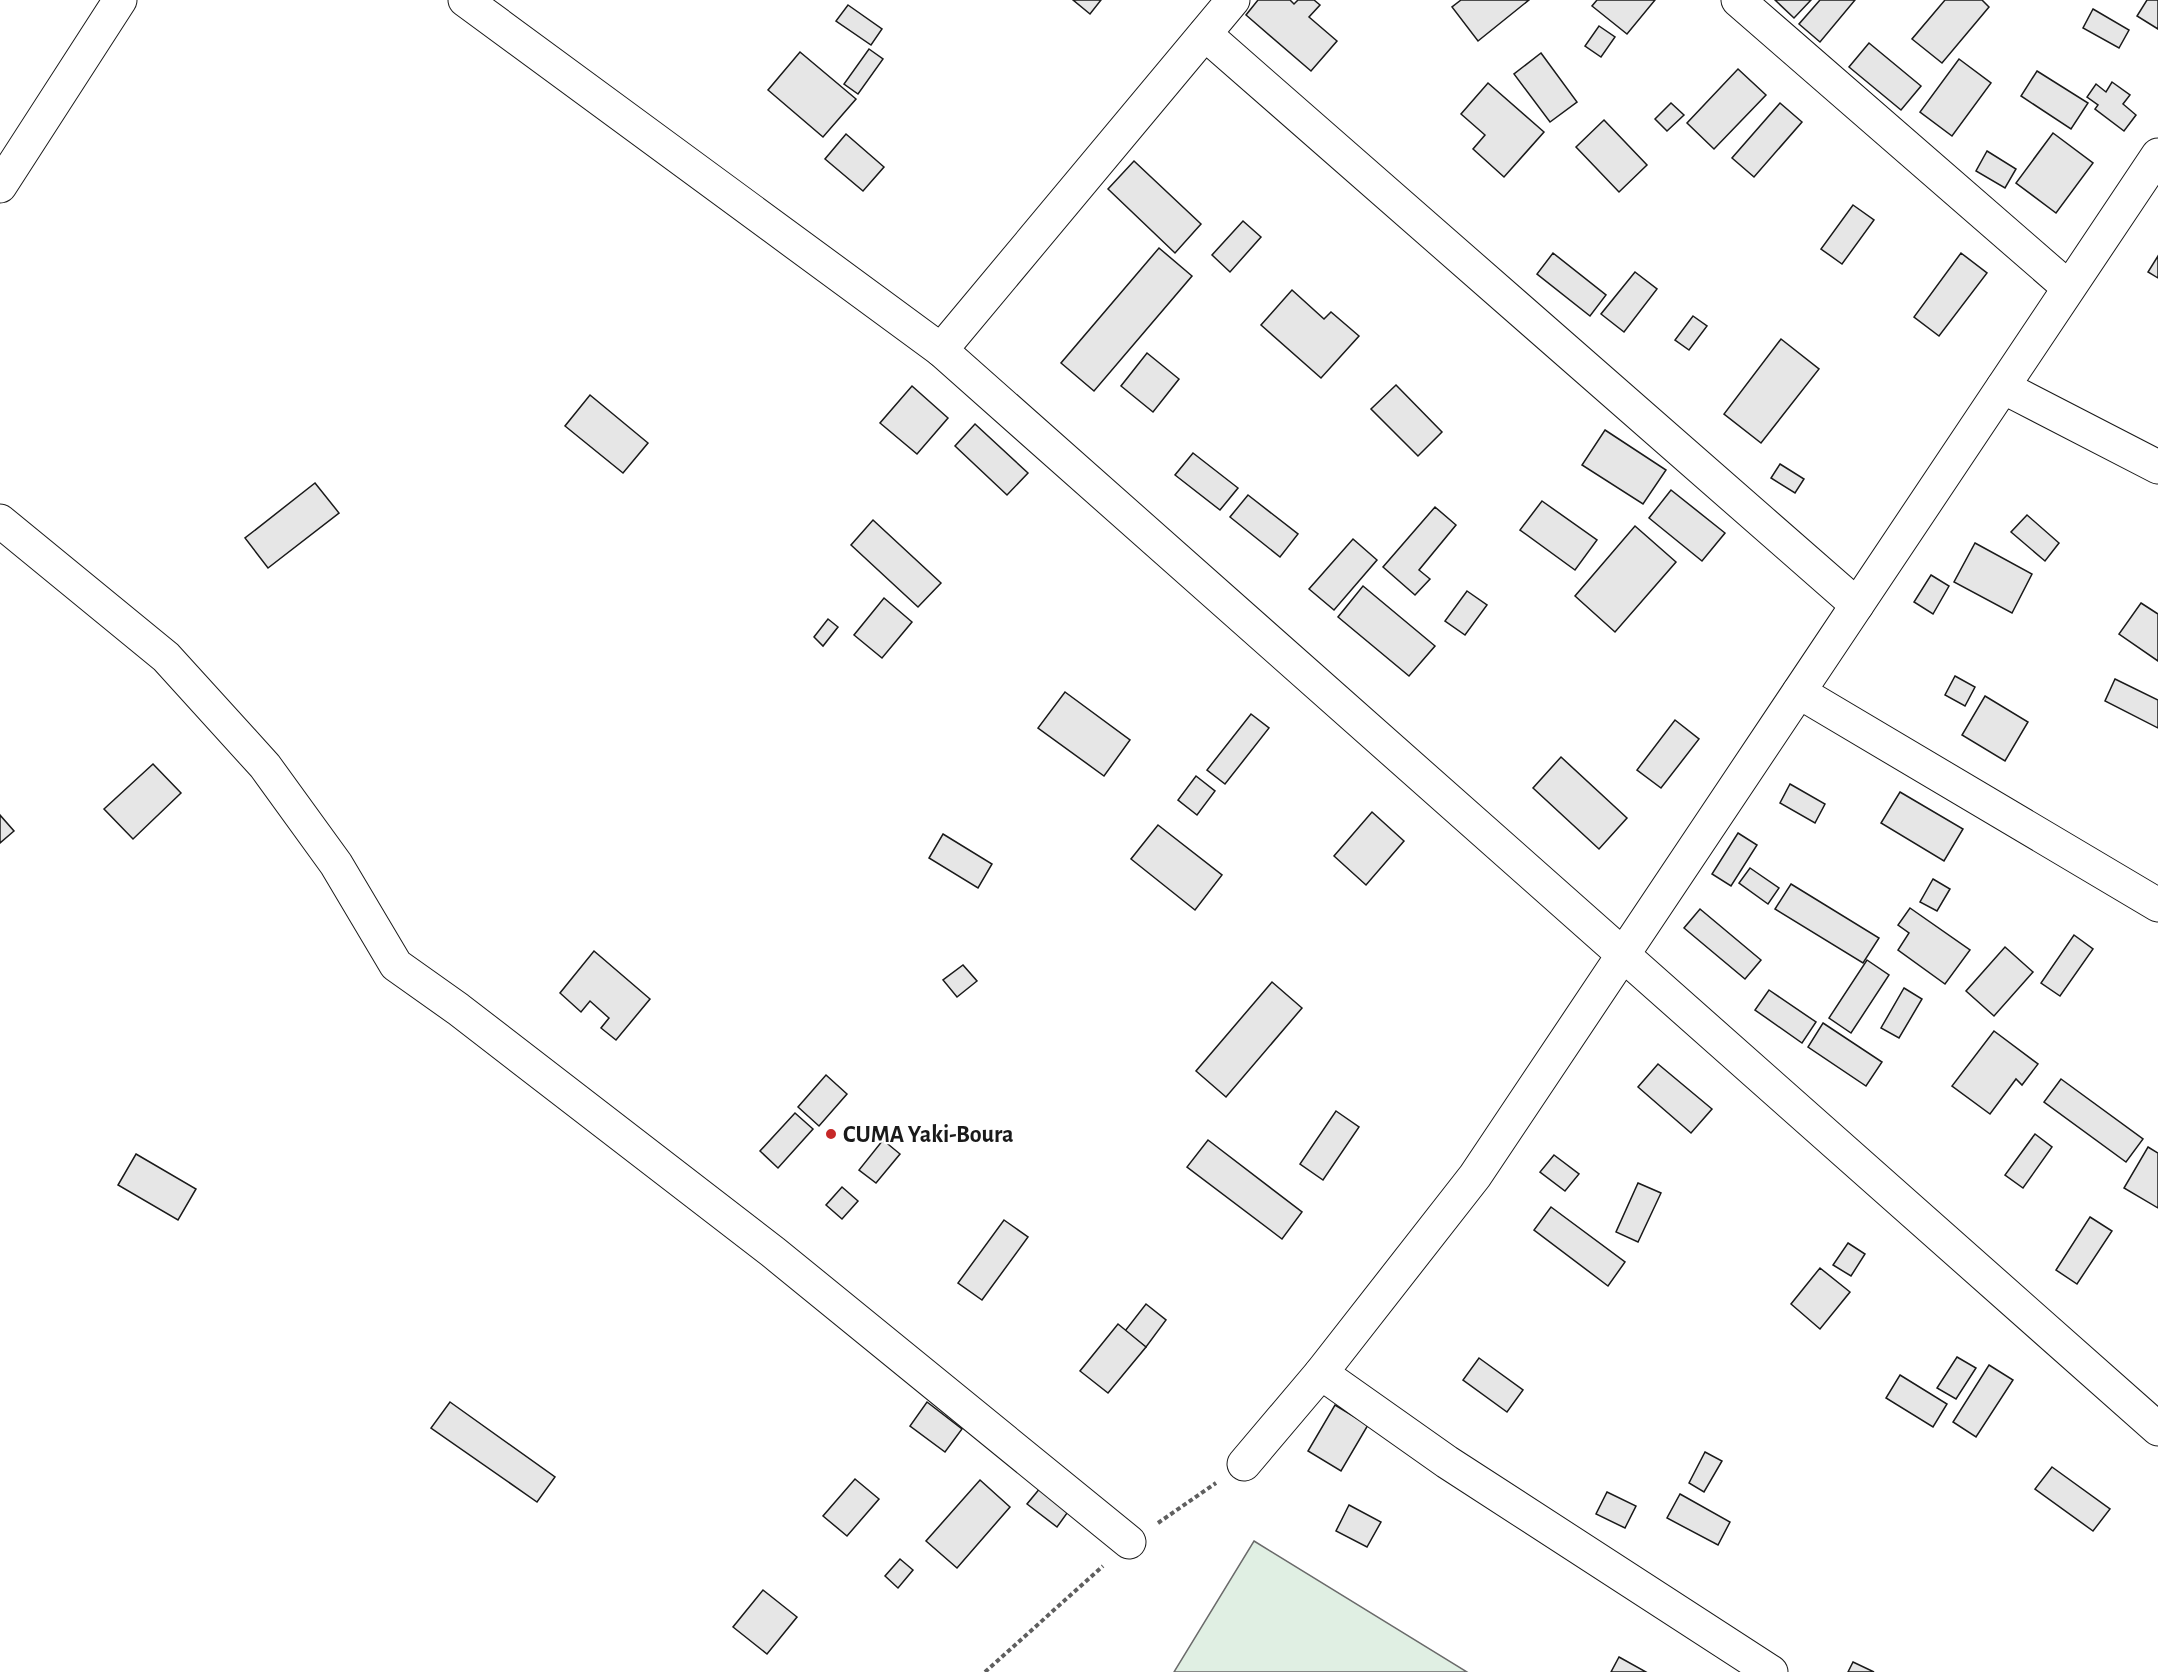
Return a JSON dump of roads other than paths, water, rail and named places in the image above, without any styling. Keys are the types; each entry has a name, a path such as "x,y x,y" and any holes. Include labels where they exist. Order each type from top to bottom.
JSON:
{"street":[{"path":"0,186 120,0"},
{"path":"465,0 941,350 2158,1429"},
{"path":"941,350 1233,0"},
{"path":"1738,0 2068,287"},
{"path":"1205,34 1857,605"},
{"path":"1244,1464 1321,1373 1475,1176 2158,155"},
{"path":"2002,387 2158,467"},
{"path":"0,521 166,657 266,766 336,864 396,964 458,1009 773,1252 1129,1542"},
{"path":"1799,692 2158,905"},
{"path":"1321,1373 1447,1462 1771,1672"}],"place":[{"name":"CUMA Yaki-Boura","path":"831,1134"}]}
